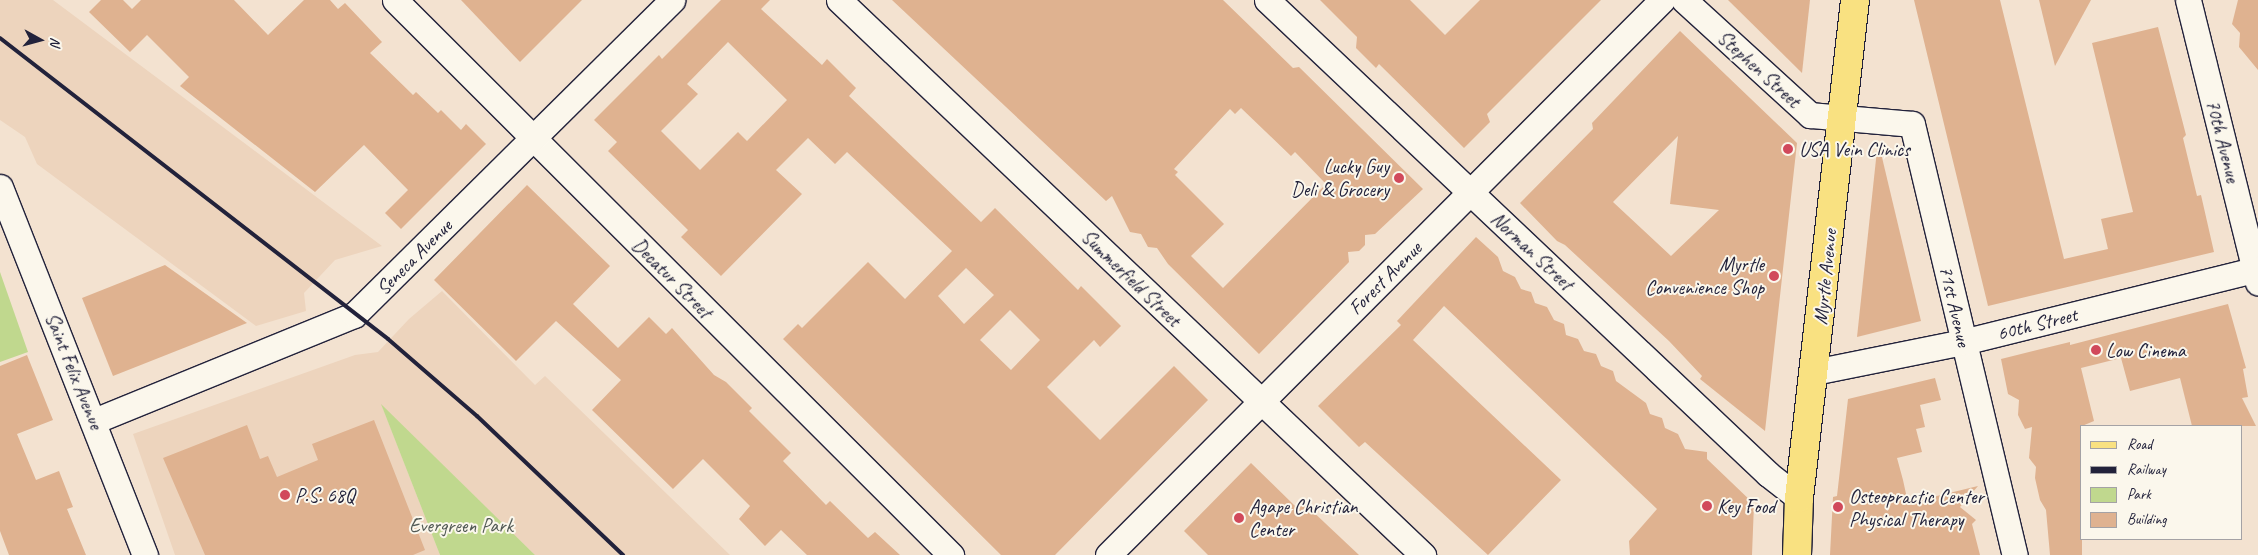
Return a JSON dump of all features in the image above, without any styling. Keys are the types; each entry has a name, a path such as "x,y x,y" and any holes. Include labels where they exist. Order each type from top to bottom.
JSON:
{"main road":[{"name":"Myrtle Avenue","path":"1796,555 1799,498 1855,0"}],"street":[{"name":"Decatur Street","path":"395,0 950,555"},
{"name":"Seneca Avenue","path":"94,421 354,315 533,140 672,0"},
{"name":"Summerfield Street","path":"839,0 1423,555"},
{"name":"Norman Street","path":"1267,0 1768,474 1799,498"},
{"name":"Forest Avenue","path":"1108,555 1662,0"},
{"name":"Stephen Street","path":"1684,0 1810,115 1842,118"},
{"name":"70th Avenue","path":"2188,0 2257,274"},
{"name":"71st Avenue","path":"1842,118 1912,124 2015,555"},
{"name":"Saint Felix Avenue","path":"0,187 94,421 145,555"},
{"name":"60th Street","path":"1814,372 1963,342 2257,274"}],"shaded area":[{"path":"0,0 53,0 382,246 335,260 304,293 306,311 256,326 37,164 25,137 0,120"},
{"path":"442,291 535,385 545,376 730,555 535,555 382,406 440,555 175,555 133,434 355,355 378,352 409,319"}],"green space":[{"path":"0,272 28,352 0,362"},
{"name":"Evergreen Park","path":"381,404 535,555 440,555"}],"building":[{"path":"101,0 123,0 132,9 141,0 234,0 268,35 304,0 330,0 338,9 345,3 382,42 370,53 413,95 416,92 438,113 441,110 461,130 466,124 486,144 401,229 385,213 408,190 364,145 315,192 180,86 189,77 147,35 130,52 89,12"},
{"path":"461,0 582,0 520,62"},
{"path":"721,0 770,0 761,9 822,65 827,59 856,88 849,96 981,222 995,208 1078,290 1081,286 1121,326 1100,347 1094,340 1047,387 1100,440 1174,366 1208,400 1055,555 1001,555 783,339 798,324 802,328 868,262 905,299 952,251 847,152 835,164 808,138 776,170 802,194 721,276 681,237 688,230 608,151 617,142 594,120 659,55 662,59","holes":["728,42 787,100 747,141 738,132 700,170 661,131 698,94 687,84","966,268 994,295 964,324 938,296","1010,310 1040,340 1011,370 980,340"]},
{"path":"892,0 1223,0 1293,68 1299,67 1423,189 1375,234 1365,235 1365,245 1359,251 1348,252 1349,262 1259,354 1168,264 1157,248 1148,247 1141,234 1130,232 1112,196 1106,201","holes":["1241,108 1291,156 1295,152 1326,184 1223,288 1191,256 1224,224 1175,175 1178,172 1174,169 1230,109 1235,114"]},
{"path":"1320,0 1410,0 1445,35 1480,0 1601,0 1487,114 1490,122 1464,148 1379,64 1376,68 1356,48 1357,37"},
{"path":"1728,0 1810,0 1802,73"},
{"path":"1914,0 2000,0 2064,259 2108,249 2101,219 2133,212 2092,43 2158,27 2186,135 2183,138 2197,196 2201,195 2214,252 1988,306"},
{"path":"2039,0 2091,0 2055,66"},
{"path":"2238,0 2258,0 2258,70 2239,47 2240,33 2232,24"},
{"path":"1680,31 1797,143 1765,431 1700,379 1702,376 1669,341 1565,245 1557,241 1520,203 1593,129 1592,123","holes":["1678,136 1670,204 1719,210 1671,256 1613,202"]},
{"path":"1880,149 1921,321 1857,337 1877,150"},
{"path":"527,185 610,266 573,304 618,348 649,317 666,334 672,328 714,375 726,382 752,408 749,411 791,453 783,461 826,505 830,501 868,538 875,532 900,555 807,555 781,530 765,546 739,519 750,506 703,459 673,489 592,410 621,380 556,321 516,361 434,280"},
{"path":"1476,237 1498,257 1503,271 1515,277 1521,289 1531,292 1535,303 1547,307 1554,320 1564,324 1566,335 1578,339 1584,351 1596,354 1601,366 1613,371 1616,381 1646,403 1650,414 1662,418 1665,428 1678,434 1685,449 1707,452 1707,459 1754,504 1752,555 1630,555 1629,541 1657,509 1444,306 1413,340 1561,480 1488,555 1365,442 1359,447 1318,406 1401,325 1397,321"},
{"path":"165,265 247,323 113,376 82,298"},
{"path":"2228,304 2246,368 2243,369 2248,397 2242,398 2256,426 2192,425 2180,378 2130,391 2121,358 2081,368 2094,421 2080,425 2080,540 2082,540 2082,555 2050,555 2046,510 2040,500 2035,478 2036,467 2029,458 2032,427 2025,429 2018,415 2019,400 2008,394 2001,359 2070,342 2070,345"},
{"path":"27,355 53,420 17,434 36,480 59,471 73,507 67,509 86,555 9,555 0,531 0,366"},
{"path":"1935,378 1941,400 1920,405 1925,427 1916,429 1922,452 1897,458 1908,503 1978,486 1960,507 1976,520 1972,524 1980,555 1830,555 1833,497 1837,496 1848,399"},
{"path":"374,420 425,550 413,555 205,555 163,458 247,425 260,459 268,456 277,477 318,460 312,444"},
{"name":"Agape Christian Center","path":"1251,463 1295,506 1299,502 1308,507 1359,555 1208,555 1184,531"}],"railway":[{"path":"0,38 388,339 477,416 623,555"}],"place":[{"name":"USA Vein Clinics","path":"1788,149"},
{"name":"Lucky Guy Deli & Grocery","path":"1399,178"},
{"name":"Myrtle Convenience Shop","path":"1774,276"},
{"name":"Low Cinema","path":"2096,350"},
{"name":"P.S. 68Q","path":"285,495"},
{"name":"Key Food","path":"1707,506"},
{"name":"Osteopractic Center Physical Therapy","path":"1838,507"},
{"name":"Agape Christian Center","path":"1239,518"}]}
